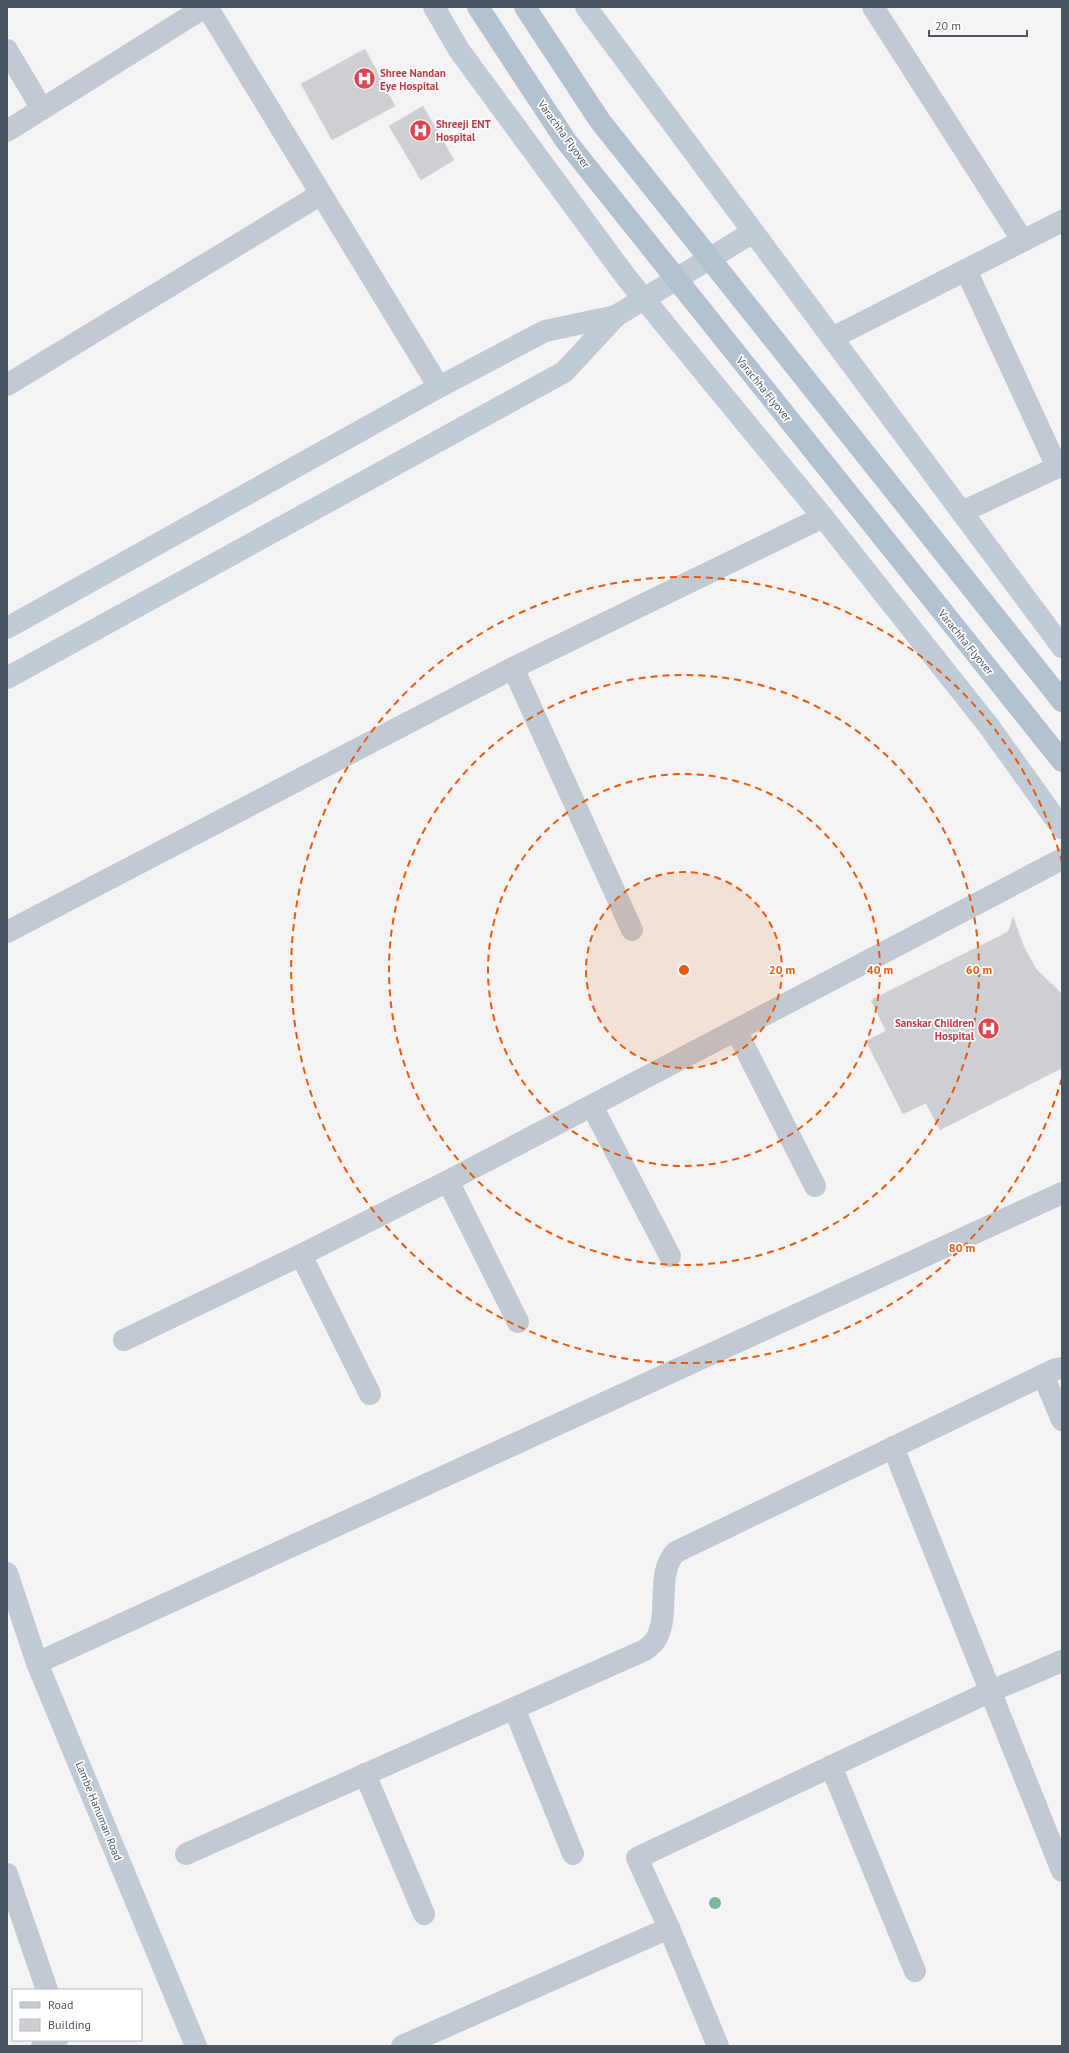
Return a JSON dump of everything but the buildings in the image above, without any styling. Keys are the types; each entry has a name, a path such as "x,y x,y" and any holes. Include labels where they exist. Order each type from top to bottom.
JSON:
{"main road":[{"name":"Varachha Flyover","path":"478,7 566,141 1062,761"},
{"path":"525,7 600,121 1062,701"}],"street":[{"path":"7,131 206,7 439,387"},
{"path":"434,7 459,50 644,300 823,517 988,725 1062,828"},
{"path":"586,7 1062,647"},
{"path":"873,7 1023,241"},
{"path":"7,50 42,109"},
{"path":"7,385 321,194"},
{"path":"832,338 1062,221"},
{"path":"7,678 564,372 616,316 754,232"},
{"path":"962,512 1059,466 966,270"},
{"path":"7,628 439,387 545,331 616,316"},
{"path":"7,932 512,668 823,517"},
{"path":"512,668 632,930"},
{"path":"124,1340 302,1255 448,1181 1062,859"},
{"path":"736,1030 815,1186"},
{"path":"592,1106 670,1256"},
{"path":"448,1181 518,1322"},
{"path":"37,1663 1062,1193"},
{"path":"302,1255 370,1394"},
{"path":"186,1854 645,1650 654,1642 660,1631 666,1567 670,1557 676,1552 893,1447 1053,1372 1062,1420"},
{"path":"893,1447 1062,1871"},
{"name":"Lambe Hanuman Road","path":"7,1573 37,1663 196,2046"},
{"path":"718,2046 669,1928 637,1858 991,1691 1062,1661"},
{"path":"514,1708 573,1854"},
{"path":"831,1766 915,1971"},
{"path":"365,1774 424,1914"},
{"path":"7,1875 47,1989"},
{"path":"402,2046 669,1928"},
{"path":"42,2046 54,2041"}],"place":[{"name":"Shree Nandan Eye Hospital","path":"365,79"},
{"name":"Shreeji ENT Hospital","path":"420,130"},
{"name":"Sanskar Children Hospital","path":"989,1029"}]}
